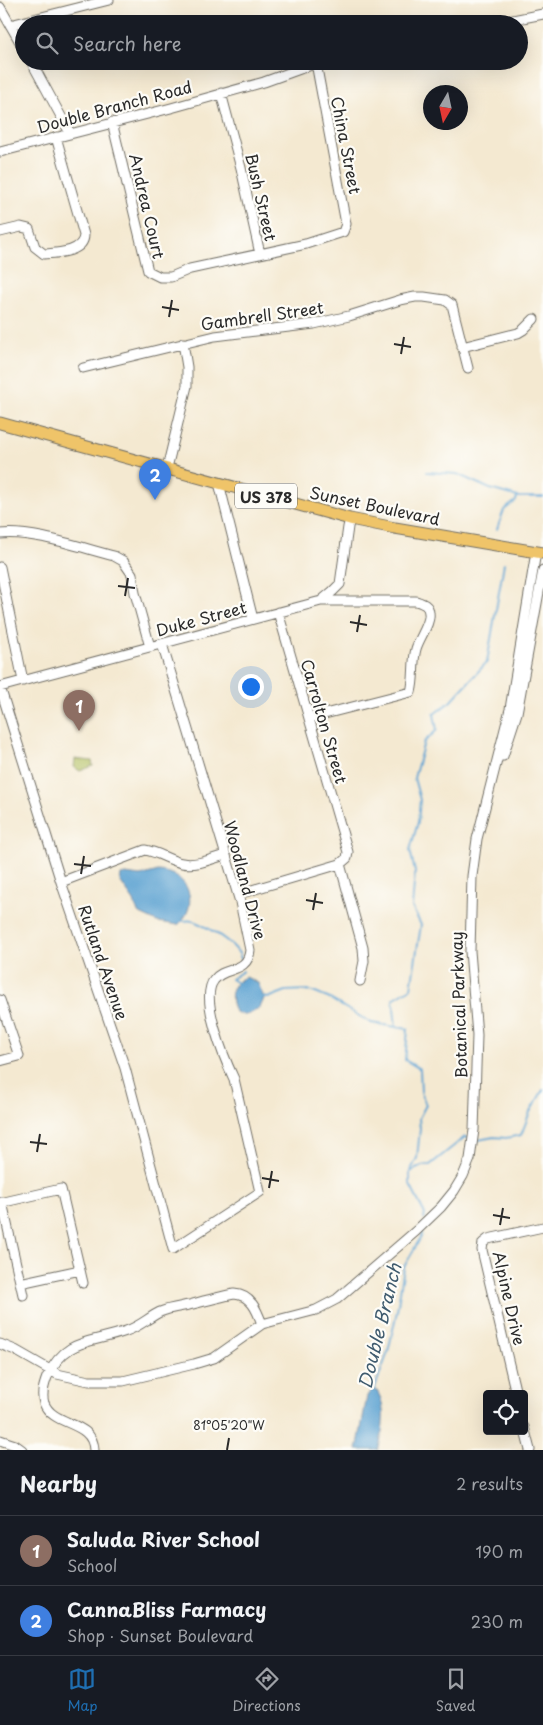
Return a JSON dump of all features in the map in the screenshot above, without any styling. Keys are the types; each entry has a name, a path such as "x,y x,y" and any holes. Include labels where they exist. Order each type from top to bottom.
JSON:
{"main road":[{"name":"Sunset Boulevard","path":"0,423 350,519 540,553"}],"street":[{"path":"49,15 104,1"},
{"path":"0,7 15,34"},
{"path":"528,17 543,14"},
{"path":"10,25 15,24"},
{"path":"36,70 70,133"},
{"name":"Double Branch Road","path":"0,152 264,82 297,70"},
{"name":"China Street","path":"320,70 344,208 346,224 343,232"},
{"name":"Bush Street","path":"221,93 241,168 260,254 306,244 343,232"},
{"name":"Andrea Court","path":"112,122 148,271 160,277 171,277 190,269 260,254"},
{"path":"0,232 22,227 29,229 35,248 44,254 74,249 81,246 84,241 84,235 56,137"},
{"name":"Gambrell Street","path":"83,368 183,343 237,332 314,324 415,297 445,300 452,305 462,348"},
{"path":"468,368 462,348 518,333 534,319"},
{"path":"167,468 187,386 188,367 183,343"},
{"path":"219,483 253,619"},
{"name":"Duke Street","path":"0,687 321,601 340,584 350,519"},
{"path":"0,534 10,532 29,534 114,556 122,561 132,574 135,593 150,647"},
{"name":"Botanical Parkway","path":"0,1344 15,1350 50,1371 72,1379 103,1382 134,1379 167,1372 214,1358 262,1324 309,1313 330,1304 345,1294 446,1202 463,1176 470,1159 473,1142 477,1035 470,950 470,913 477,839 510,709 540,553"},
{"path":"0,567 2,590 23,681"},
{"name":"Botanical Parkway","path":"495,772 508,746 517,714 543,570"},
{"path":"309,718 411,692 416,647 429,621 430,612 423,603 416,601 321,601"},
{"name":"Carrolton Street","path":"278,612 348,852 347,858 340,864"},
{"name":"Woodland Drive","path":"162,644 237,892 250,950 246,962 240,967 214,978 209,998 215,1028 226,1062 234,1079 260,1192"},
{"name":"Rutland Avenue","path":"0,687 61,882 124,1068 174,1249 260,1192"},
{"path":"61,882 145,850 157,852 182,863 199,863 225,856"},
{"path":"237,892 245,892 340,864 363,948 364,962 360,981"},
{"path":"0,1000 19,1056 0,1061"},
{"path":"23,1295 1,1202 60,1189 83,1283"},
{"name":"Alpine Drive","path":"515,1390 482,1250 483,1243 488,1239 543,1227"},
{"path":"20,1283 80,1270"},
{"path":"94,1450 92,1440 85,1432 57,1418 45,1404 43,1390 58,1357 73,1347 127,1331 162,1312 232,1295 241,1295 249,1299 262,1324"},
{"path":"526,1435 530,1450"},
{"path":"0,1440 22,1450"}],"green space":[{"path":"75,759 92,761 93,766 80,771 74,767"}],"water":[{"path":"158,871 178,877 188,891 189,908 185,917 178,925 157,922 138,913 134,901 120,881 121,875 140,876"},
{"path":"246,977 258,983 264,998 257,1010 249,1014 240,1014 235,1012 231,997 236,983"},
{"path":"371,1390 377,1391 383,1411 383,1426 379,1447 378,1450 357,1450 367,1396"}],"waterway":[{"path":"427,472 457,474 490,489 518,497 543,497"},
{"name":"Double Branch","path":"497,529 504,510 516,501 517,497"},
{"name":"Double Branch","path":"408,1029 396,1027 393,999 411,988 421,925 412,907 415,872 410,850 418,822 420,800 414,778 424,742 437,730 434,714 450,702 487,662 504,563"},
{"path":"181,921 193,921 206,927 228,942 241,959"},
{"path":"237,983 231,979 243,971"},
{"path":"263,997 268,998 286,991 308,990 330,999 371,1023 396,1027"},
{"name":"Double Branch","path":"408,1029 405,1060 420,1069 421,1092 426,1105 419,1118 420,1129 417,1158 410,1172 410,1185 425,1214 424,1219"},
{"path":"478,1140 521,1135 530,1112 543,1090"},
{"path":"410,1172 422,1166 430,1165 465,1137 468,1138"},
{"name":"Double Branch","path":"374,1390 388,1352 404,1267 421,1237 422,1231"}],"place":[{"name":"CannaBliss Farmacy","path":"155,500"},
{"name":"Saluda River School","path":"79,731"}]}
